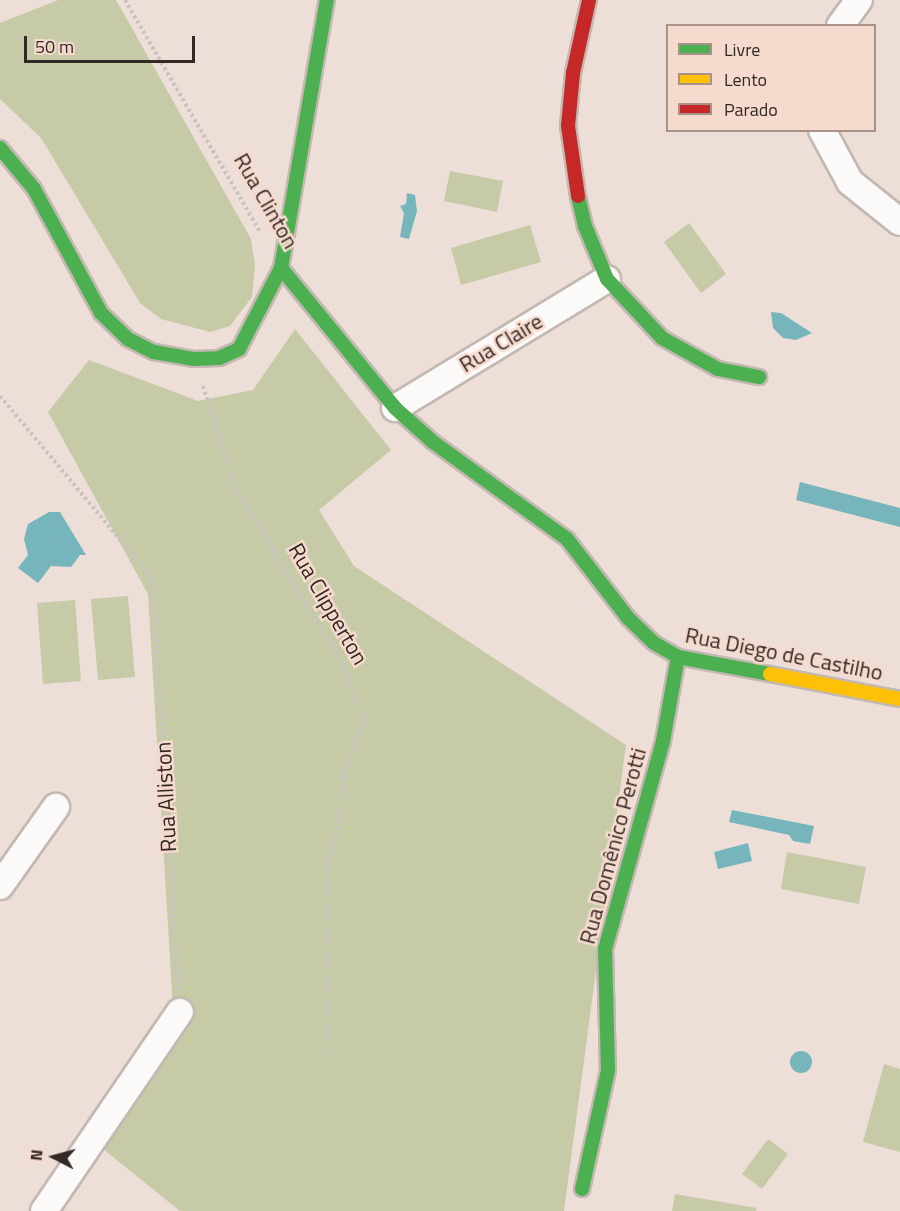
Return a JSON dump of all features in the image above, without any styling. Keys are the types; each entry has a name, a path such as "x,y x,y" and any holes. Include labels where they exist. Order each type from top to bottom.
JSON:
{"street":[{"path":"0,148 34,189 101,313 128,339 154,352 194,359 219,358 239,349 281,268 327,0"},
{"path":"589,0 573,73 568,126 573,176 585,226 607,279 662,338 718,369 759,377"},
{"path":"841,24 859,0"},
{"path":"823,132 837,165 850,182 900,222"},
{"name":"Rua Clinton","path":"281,268 395,408"},
{"name":"Rua Claire","path":"395,408 607,279"},
{"name":"Rua Diego de Castilho","path":"395,408 433,442 567,539 628,618 654,643 678,657 900,699"},
{"name":"Rua Domênico Perotti","path":"582,1189 608,1071 605,949 663,741 678,657"},
{"path":"0,886 56,807"},
{"path":"44,1211 180,1012"}],"path":[{"name":"Rua Clinton","path":"125,0 281,268"},
{"name":"Rua Clipperton","path":"194,359 235,488 338,656 364,720 342,778 340,821 327,862 326,1057"},
{"name":"Rua Alliston","path":"0,396 153,579 180,1012"}],"green space":[{"path":"58,0 116,0 251,239 255,265 252,297 230,326 210,332 161,319 140,303 41,138 0,99 0,23"},
{"path":"450,171 503,181 497,212 444,201"},
{"path":"689,223 726,274 701,293 664,242"},
{"path":"530,225 541,262 461,285 451,248"},
{"path":"295,329 391,450 319,510 354,566 626,745 564,1211 180,1211 82,1132 173,1008 148,594 48,412 89,360 198,401 253,390"},
{"path":"128,596 135,677 98,680 91,599"},
{"path":"75,600 81,681 43,684 37,603"},
{"path":"787,852 866,867 859,904 781,889"},
{"path":"884,1064 900,1069 900,1152 863,1142"},
{"path":"768,1139 788,1154 762,1189 742,1174"},
{"path":"675,1194 757,1208 756,1211 672,1211"}],"water":[{"path":"407,193 415,195 417,211 409,239 400,237 404,213 400,206 406,204"},
{"path":"771,312 781,313 812,333 796,340 783,338 773,328"},
{"path":"800,482 900,508 900,527 796,500"},
{"path":"49,512 60,512 86,555 80,555 71,567 51,566 38,583 18,568 28,555 24,539 28,524"},
{"path":"732,810 814,826 810,844 793,841 789,835 729,822"},
{"path":"748,843 752,861 718,869 714,852"},
{"path":"797,1051 805,1051 812,1058 812,1066 805,1073 797,1073 790,1066 790,1058"}],"traffic: fast":[{"path":"0,148 34,189 101,313 128,339 154,352 194,359 219,358 239,349 281,268 327,0"},
{"path":"578,196 585,226 607,279 662,338 718,369 759,377"},
{"path":"281,268 395,408 433,442 567,539 628,618 654,643 678,657 770,674"},
{"path":"582,1189 608,1071 605,949 663,741 678,657"}],"traffic: slow":[{"path":"770,674 900,699"}],"traffic: jam":[{"path":"578,196 568,126 573,73 589,0"}]}
